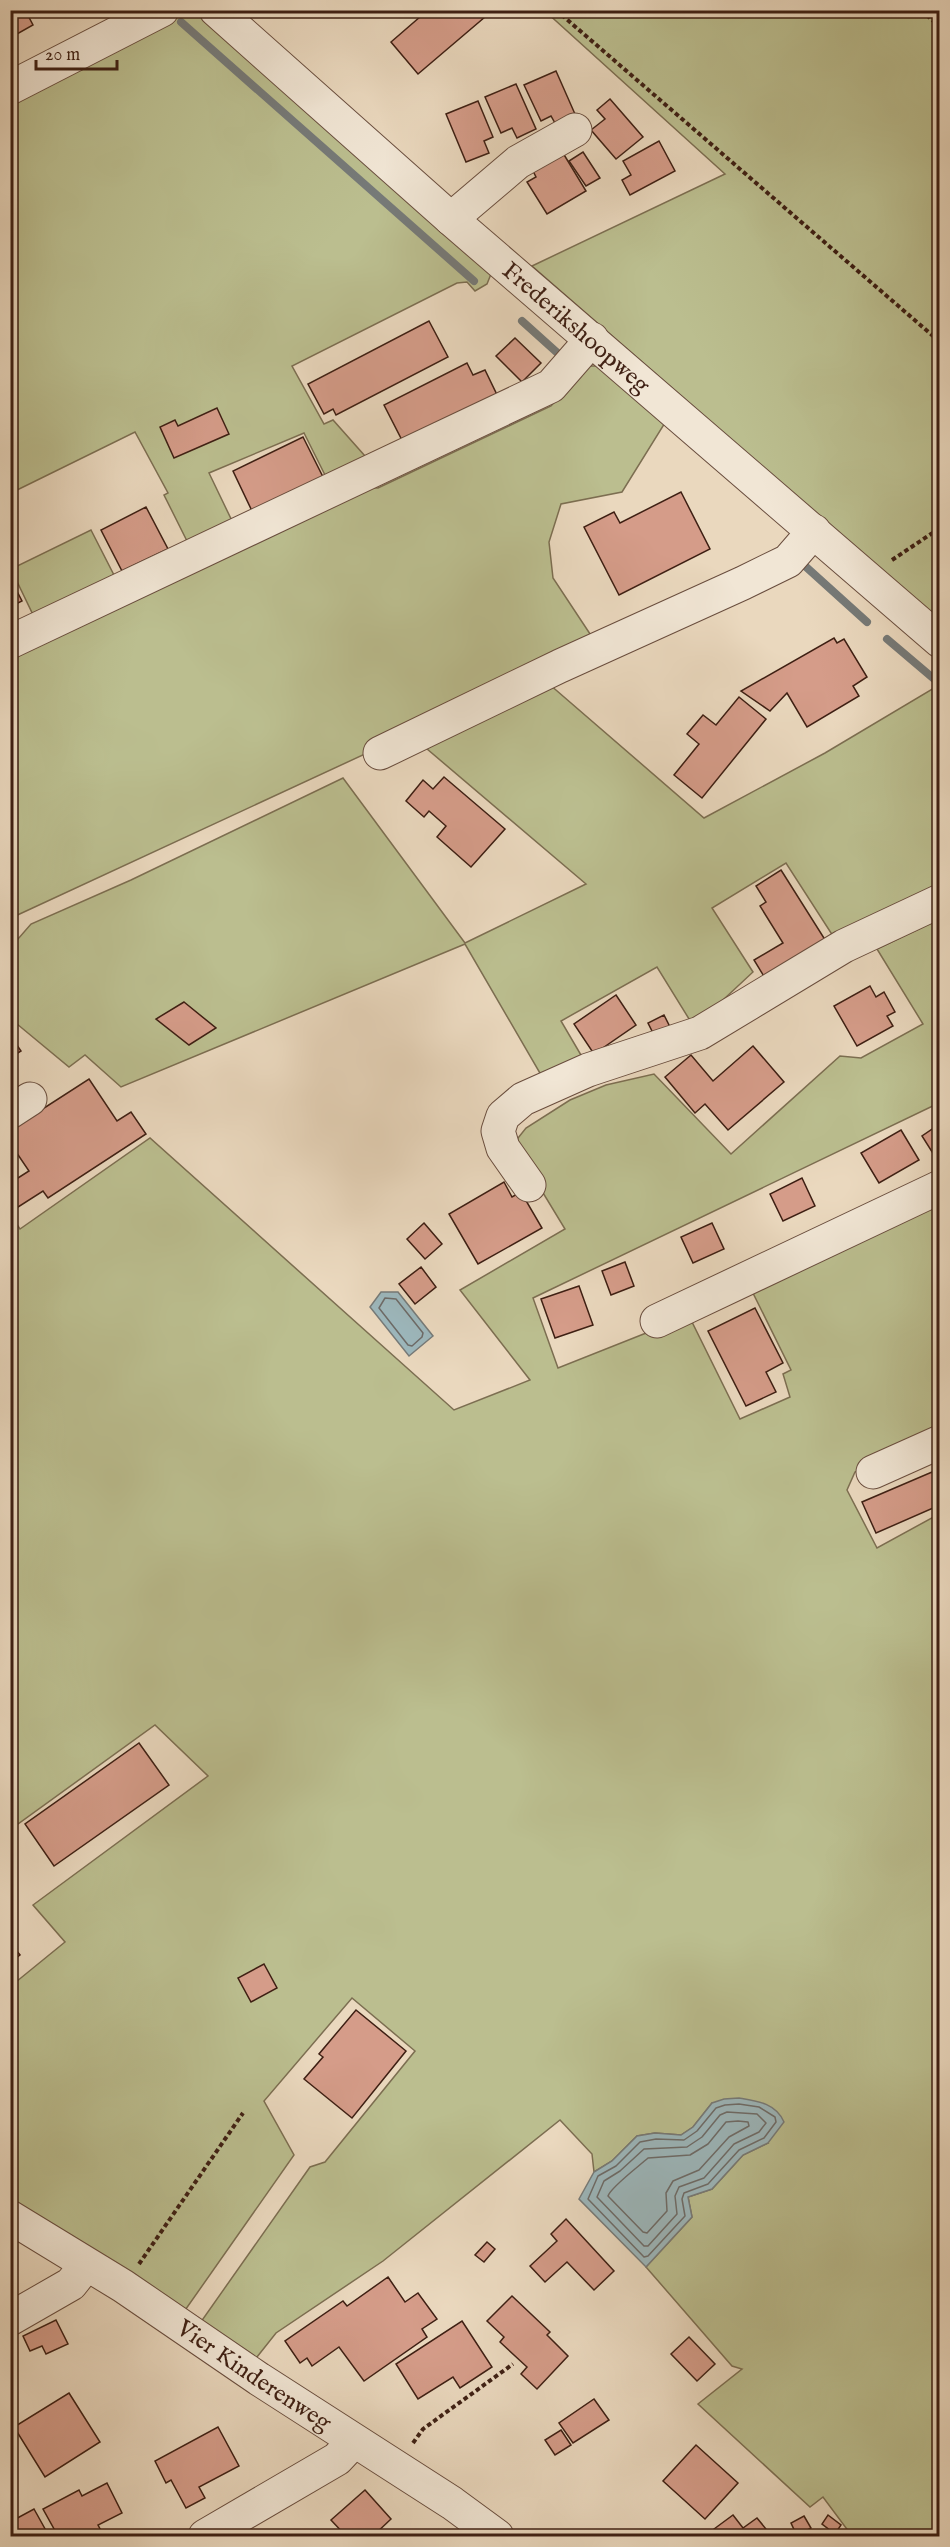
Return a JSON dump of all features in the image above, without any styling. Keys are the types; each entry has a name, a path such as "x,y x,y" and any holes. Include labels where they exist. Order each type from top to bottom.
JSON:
{"street":[{"path":"10,88 162,10"},
{"name":"Frederikshoopweg","path":"216,10 451,219 939,641"},
{"path":"451,219 518,162 575,130"},
{"path":"10,642 551,386 592,339"},
{"path":"380,753 560,666 788,561 814,531"},
{"path":"529,1185 503,1148 498,1131 502,1116 523,1099 588,1070 700,1033 844,946 939,901"},
{"path":"657,1321 939,1187"},
{"path":"873,1472 939,1442"},
{"name":"Vier Kinderenweg","path":"10,2217 123,2286 354,2441 452,2503 497,2536"},
{"path":"10,2319 71,2284 86,2265"},
{"path":"206,2536 337,2459 354,2441"}],"path":[{"path":"556,10 939,342"},
{"path":"921,10 939,27"},
{"path":"867,578 939,528"},
{"path":"123,2286 243,2113"},
{"path":"396,2468 423,2429 513,2364"}],"green space":[{"path":"171,11 203,11 491,274 487,284 475,291 467,282 457,283 292,366 324,424 333,420 373,465 330,485 304,433 209,473 234,525 190,547 164,495 168,493 135,432 11,493 11,96"},
{"path":"545,11 939,11 939,621 532,266 725,174"},
{"path":"588,366 599,366 668,418 622,492 561,504 549,542 553,578 598,646 11,918 10,650 361,487 378,488 551,406"},
{"path":"91,530 118,583 37,623 11,569"},
{"path":"549,684 704,818 825,753 939,685 939,903 842,950 786,863 712,908 753,972 694,1027 657,967 561,1021 588,1067 548,1087 465,944 121,1087 85,1055 69,1067 11,1019 11,947 31,924 131,880 343,778 465,943 586,884 420,743"},
{"path":"939,919 939,1103 533,1298 558,1368 689,1316 740,1419 790,1397 783,1374 791,1370 750,1287 939,1200 939,1431 855,1472 847,1490 877,1548 939,1514 939,2536 852,2536 823,2497 810,2507 698,2404 742,2369 732,2366 646,2267 692,2217 688,2197 712,2189 743,2155 768,2143 712,2103 693,2127 681,2135 655,2133 637,2136 612,2161 594,2172 592,2154 560,2120 383,2261 276,2333 253,2362 198,2326 310,2167 325,2162 415,2051 352,1998 264,2101 294,2155 181,2316 11,2208 11,1986 65,1942 33,1905 208,1776 155,1725 11,1829 10,1214 20,1229 150,1138 454,1410 530,1380 460,1290 565,1229 517,1150 518,1138 526,1128 570,1100 606,1085 654,1074 731,1154 840,1056 861,1058 923,1024 877,949"}],"water":[{"path":"381,1292 398,1292 433,1336 409,1356 370,1307"},
{"path":"739,2098 771,2107 784,2122 768,2143 743,2155 712,2189 688,2197 692,2217 646,2267 579,2199 594,2172 612,2161 637,2136 655,2133 681,2135 693,2127 712,2103"}],"building":[{"path":"10,10 25,10 33,25 10,38"},
{"path":"428,10 492,11 418,74 391,42"},
{"path":"556,71 575,114 555,123 551,116 541,121 524,85"},
{"path":"516,84 536,129 517,138 512,128 501,133 485,97"},
{"path":"610,99 643,137 616,159 591,130 605,119 597,110"},
{"path":"478,101 493,137 484,141 489,153 466,162 446,114"},
{"path":"659,141 675,171 630,195 622,180 631,175 623,161"},
{"path":"583,152 600,178 586,186 569,161"},
{"path":"563,153 586,191 547,214 527,182 536,177 533,171"},
{"path":"429,321 448,357 336,415 333,409 324,414 308,384"},
{"path":"515,338 541,363 522,382 496,356"},
{"path":"467,363 473,375 485,370 500,401 406,448 384,405"},
{"path":"217,408 229,434 174,458 160,427 175,420 178,426"},
{"path":"303,437 323,477 252,511 233,471"},
{"path":"681,492 710,549 619,595 584,527 614,512 620,523"},
{"path":"146,507 168,549 122,571 101,530"},
{"path":"10,578 22,601 10,607"},
{"path":"834,638 837,643 844,639 867,677 853,686 859,696 807,727 787,693 770,711 741,691"},
{"path":"739,697 766,719 702,798 674,775 699,744 687,734 703,715 716,725"},
{"path":"444,777 505,829 471,867 437,837 446,826 429,811 424,817 406,801 423,780 433,789"},
{"path":"781,870 829,946 768,983 754,960 783,943 760,906 766,902 756,886"},
{"path":"870,986 876,997 884,992 895,1012 887,1016 893,1026 857,1046 834,1006"},
{"path":"616,995 636,1025 594,1054 574,1024"},
{"path":"184,1002 216,1028 189,1045 156,1019"},
{"path":"664,1015 673,1033 657,1041 648,1023"},
{"path":"10,1035 21,1051 10,1058"},
{"path":"753,1046 784,1082 728,1130 705,1104 695,1113 665,1077 691,1055 713,1081"},
{"path":"89,1079 117,1121 131,1112 146,1134 48,1198 43,1191 15,1209 10,1203 10,1183 29,1171 10,1143 10,1130"},
{"path":"940,1118 940,1151 934,1155 922,1136 938,1125 935,1120"},
{"path":"901,1130 919,1160 879,1183 861,1153"},
{"path":"802,1178 815,1206 783,1221 770,1194"},
{"path":"504,1182 512,1197 521,1192 542,1228 478,1264 449,1214"},
{"path":"424,1223 442,1244 425,1259 407,1239"},
{"path":"712,1223 724,1249 693,1263 681,1237"},
{"path":"625,1262 634,1286 611,1295 602,1271"},
{"path":"421,1267 436,1287 415,1304 399,1284"},
{"path":"579,1286 593,1325 555,1338 541,1299"},
{"path":"755,1308 783,1363 766,1372 776,1392 746,1406 708,1331"},
{"path":"932,1472 940,1490 940,1505 876,1533 862,1502"},
{"path":"139,1743 169,1785 54,1866 25,1824"},
{"path":"10,1943 20,1955 10,1963"},
{"path":"264,1964 277,1988 251,2002 238,1978"},
{"path":"356,2010 406,2051 352,2118 304,2079 323,2057 319,2054"},
{"path":"566,2219 614,2271 594,2290 567,2262 545,2282 530,2266 557,2241 551,2234"},
{"path":"487,2242 495,2249 484,2262 475,2255"},
{"path":"388,2277 405,2302 418,2293 437,2319 422,2329 427,2337 364,2381 339,2347 312,2366 307,2358 300,2363 285,2341 343,2301 347,2306"},
{"path":"512,2296 550,2332 547,2335 568,2356 537,2389 521,2374 527,2367 500,2342 504,2337 487,2321"},
{"path":"56,2320 68,2344 46,2354 42,2346 30,2351 23,2336"},
{"path":"462,2321 492,2367 460,2388 453,2377 418,2399 396,2364"},
{"path":"689,2337 715,2364 697,2381 671,2354"},
{"path":"69,2393 100,2442 45,2477 14,2427"},
{"path":"594,2399 609,2420 573,2443 559,2423"},
{"path":"10,2408 17,2418 10,2422"},
{"path":"218,2427 239,2466 199,2487 205,2498 186,2508 171,2480 166,2483 155,2461"},
{"path":"561,2430 571,2445 555,2455 545,2440"},
{"path":"696,2445 738,2483 705,2519 663,2481"},
{"path":"107,2483 122,2513 98,2525 104,2536 58,2536 43,2509 79,2490 82,2496"},
{"path":"365,2490 391,2519 373,2536 368,2536 363,2532 358,2536 346,2536 331,2520"},
{"path":"34,2509 49,2536 10,2536 10,2522"},
{"path":"733,2515 743,2528 757,2518 766,2529 756,2536 720,2536 714,2529"},
{"path":"828,2515 841,2525 835,2534 822,2524"},
{"path":"804,2516 811,2528 797,2536 791,2523"},
{"path":"412,2530 418,2536 404,2536"}],"waterway":[{"path":"181,22 474,281"},
{"path":"522,321 562,357"},
{"path":"805,566 867,622"},
{"path":"887,639 940,684"}]}
